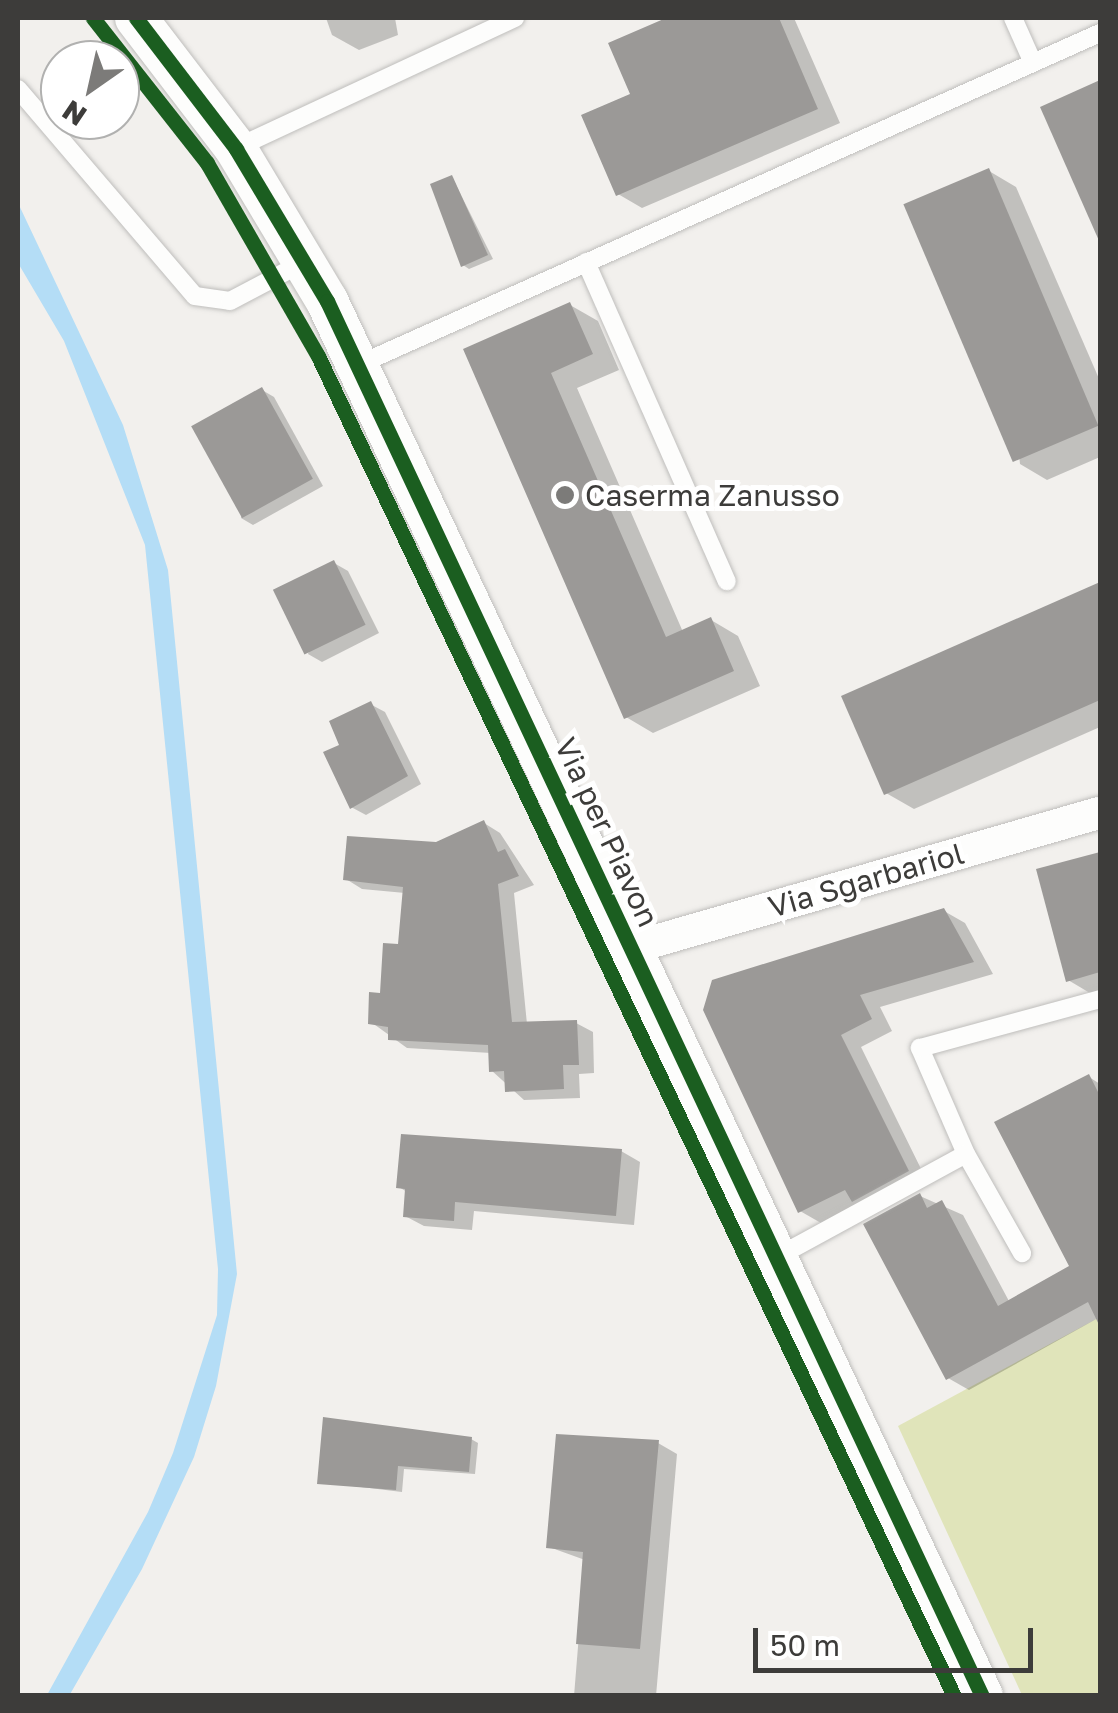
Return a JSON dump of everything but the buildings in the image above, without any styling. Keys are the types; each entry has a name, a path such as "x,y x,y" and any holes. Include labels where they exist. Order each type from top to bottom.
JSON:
{"street":[{"name":"Via per Piavon","path":"136,18 236,148 306,262 358,365 982,1696"},
{"name":"Via Sgarbariol","path":"631,948 1100,813"}],"lane":[{"path":"236,148 515,18"},
{"path":"1013,18 1033,63"},
{"path":"358,365 1100,33"},
{"path":"18,90 195,296 230,301 306,262"},
{"path":"586,262 726,581"},
{"path":"1022,1253 966,1154 920,1048 1100,999"},
{"path":"776,1258 966,1154"}],"green space":[{"path":"1100,1317 1100,1695 1022,1695 898,1426"}],"water":[{"path":"18,203 123,425 168,570 237,1274 216,1386 194,1457 142,1569 69,1696 47,1695 148,1512 173,1453 217,1315 218,1269 145,545 64,341 18,263"}],"cycle path":[{"path":"93,18 207,163 318,356 954,1696"},
{"path":"136,18 236,149 327,301 982,1696"}],"place":[{"name":"Caserma Zanusso","path":"565,495"}]}
